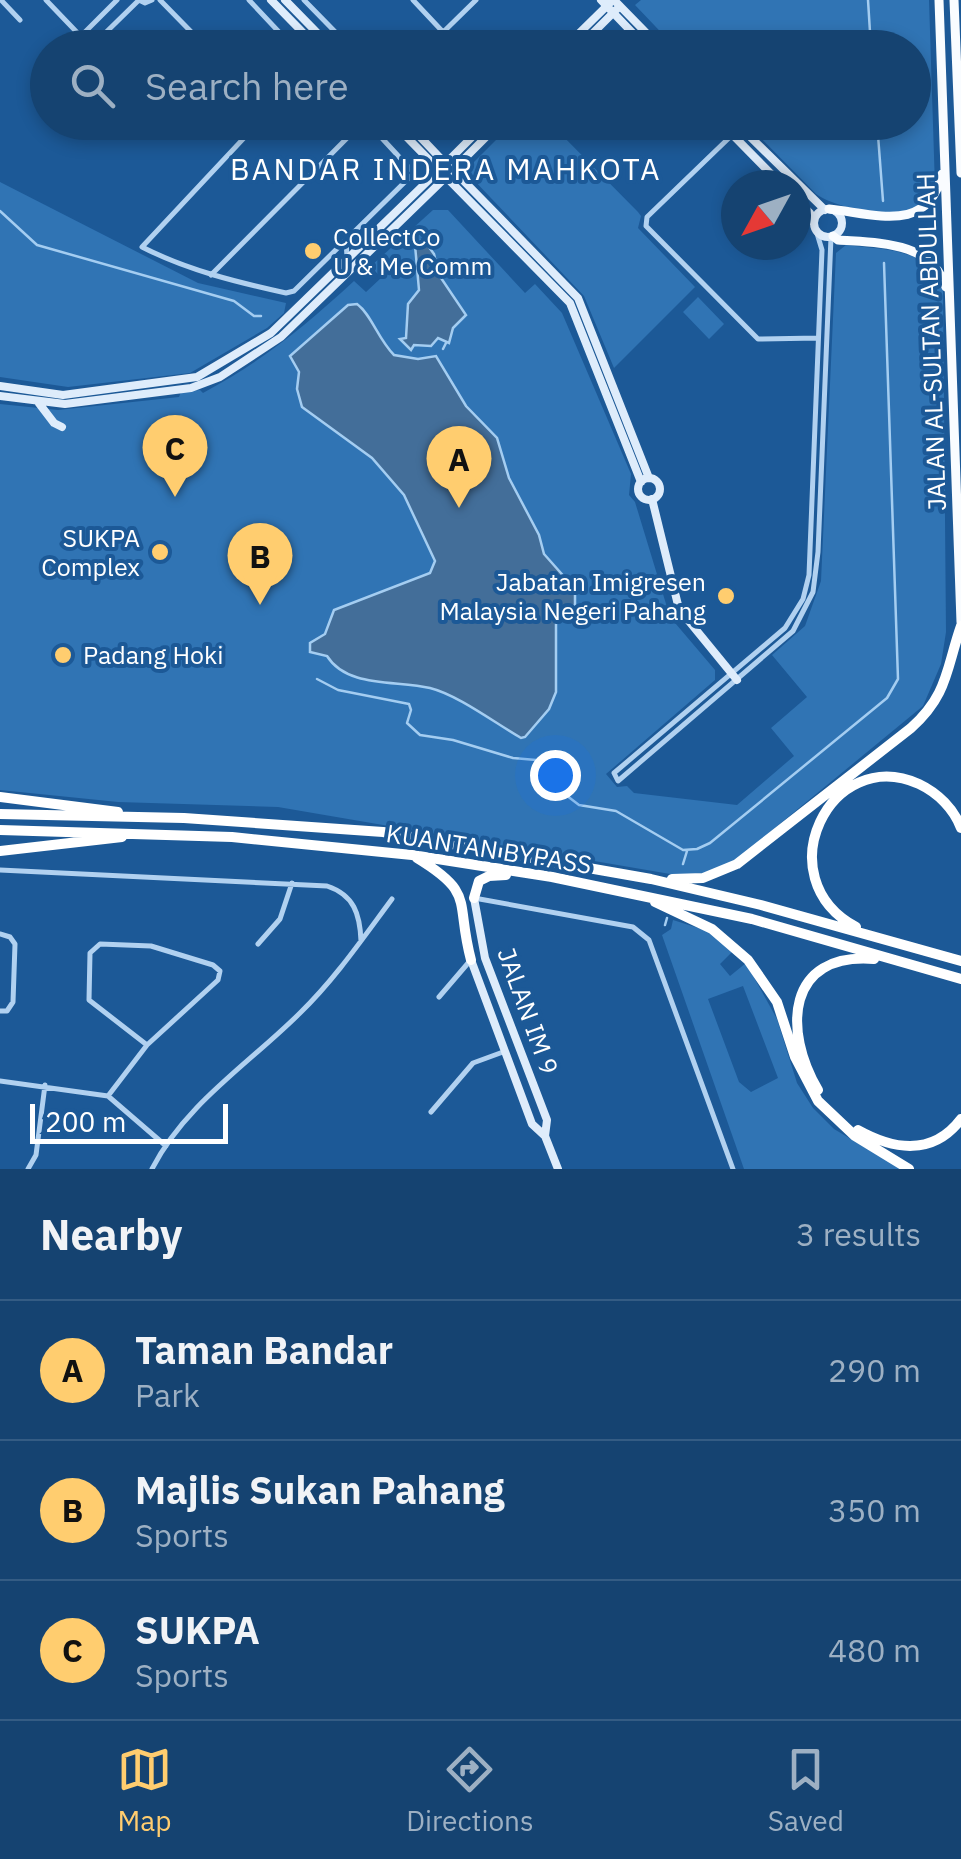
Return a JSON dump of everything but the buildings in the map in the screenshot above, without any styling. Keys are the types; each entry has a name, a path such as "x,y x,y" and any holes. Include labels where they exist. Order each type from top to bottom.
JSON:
{"highway":[{"path":"651,879 703,878 737,864 911,728 926,714 945,685 961,624"},
{"path":"877,938 836,913 814,879 814,836 830,804 858,784 898,779 930,790 946,804 961,828"},
{"path":"0,796 147,817"},
{"name":"KUANTAN BYPASS","path":"0,814 147,817 383,832 651,879 762,905 961,961"},
{"name":"KUANTAN BYPASS","path":"0,830 148,833 412,855 552,878 752,919 961,980"},
{"path":"0,851 148,833"},
{"path":"412,855 446,876 460,893 471,960"},
{"path":"474,898 476,886 488,876 552,878"},
{"path":"642,895 712,929 748,960 777,1002 795,1057 818,1101 855,1136 909,1169"},
{"path":"895,961 849,959 822,969 808,982 796,1014 808,1071 816,1087 844,1120 888,1145 931,1144 946,1136 961,1119"}],"main road":[{"name":"JALAN AL-SULTAN ABDULLAH","path":"939,0 961,624"},
{"name":"JALAN AL-SULTAN ABDULLAH","path":"954,0 961,173"},
{"path":"827,209 916,214 933,200 944,163"},
{"path":"832,236 836,240 917,251 939,270 950,299"},
{"path":"830,250 845,241"}],"street":[{"path":"1,0 20,20"},
{"path":"46,0 75,30"},
{"path":"87,30 117,0"},
{"path":"108,30 139,0 152,0"},
{"path":"160,0 189,30"},
{"path":"249,0 277,30"},
{"path":"271,0 300,30"},
{"path":"285,0 314,30"},
{"path":"304,0 333,30"},
{"path":"412,0 441,30"},
{"path":"445,30 476,0"},
{"path":"583,30 611,4"},
{"path":"592,30 611,4"},
{"path":"611,4 632,30"},
{"path":"611,4 641,30"},
{"path":"242,140 141,244 170,262 288,292 294,291 414,173 382,140"},
{"path":"210,275 347,140"},
{"path":"412,140 574,300 645,480 639,494 652,500 658,496 660,487 655,480 645,480"},
{"path":"421,140 446,170"},
{"path":"0,396 68,404 192,388 232,370 281,337 471,140"},
{"path":"0,386 63,395 197,377 268,336 368,239 481,140"},
{"path":"726,140 647,217 646,226 758,339 818,338"},
{"path":"738,140 767,170"},
{"path":"746,140 841,219 841,228 832,236 830,250 822,348 812,488 808,575 803,599 780,632 734,676 621,781 614,773 734,676 793,631 810,601 817,572 822,348 818,338 822,250 811,216"},
{"path":"827,209 817,215 815,228 822,236 832,236"},
{"path":"346,240 368,239"},
{"path":"346,240 347,260"},
{"path":"38,402 62,427"},
{"path":"812,488 820,488"},
{"path":"652,500 680,613 734,676"},
{"path":"0,870 327,886 345,894 358,911 361,941"},
{"path":"258,944 280,919 292,883"},
{"path":"474,898 632,927 650,940 733,1169"},
{"name":"JALAN IM 9","path":"474,898 485,958 547,1120 545,1136"},
{"path":"152,1169 211,1092 304,1010 392,899"},
{"path":"0,934 16,944 14,1002 0,1010"},
{"path":"108,1096 147,1044 218,980 220,971 152,946 94,947 90,952 90,1000 147,1044"},
{"path":"439,997 471,960"},
{"name":"JALAN IM 9","path":"471,960 532,1124 545,1136 558,1169"},
{"path":"431,1112 474,1063 505,1051"},
{"path":"0,1081 108,1096 166,1146"},
{"path":"28,1169 36,1155 45,1086"},
{"path":"524,1102 538,1098"},
{"path":"528,1114 535,1115 542,1108"}],"shaded area":[{"path":"641,0 929,0 930,30 659,30 635,5"},
{"path":"931,62 935,187 918,207 904,213 871,212 834,203 811,189 811,170 792,170 763,140 931,140"},
{"path":"496,140 567,140 638,212 638,228 695,287 614,368 584,296 470,176 470,166"},
{"path":"0,182 198,283 286,303 284,313 267,328 190,373 68,387 0,377"},
{"path":"433,210 448,210 525,293 535,284 562,313 631,474 629,495 635,502 670,617 715,670 715,680 606,774 617,787 627,786 634,793 737,805 794,756 771,728 807,697 772,655 805,626 821,581 836,253 846,245 875,248 904,253 928,266 943,290 946,632 941,664 923,706 736,860 705,873 676,875 278,807 118,802 0,790 0,404 58,410 179,397 181,392 203,393 283,342 354,281 366,292 381,278 371,266"},
{"path":"423,239 434,254 439,275 466,315 453,328 449,343 438,338 431,346 414,345 411,350 400,339 406,338 408,304 419,290 415,245"},
{"path":"698,297 724,324 709,339 683,312"},
{"path":"357,304 394,355 418,359 436,356 466,406 497,438 509,478 539,535 544,554 575,589 575,605 556,620 556,692 549,709 525,737 441,692 359,678 336,666 327,656 310,652 310,643 325,634 334,610 430,573 435,561 404,495 372,458 302,407 297,389 299,372 290,356 348,305"},
{"path":"673,920 711,932 734,950 720,964 730,976 746,963 777,1019 797,1083 813,1108 834,1129 901,1169 744,1169 662,935 671,929","holes":["743,986 778,1078 751,1092 739,1082 708,999"]}],"waterway":[{"path":"868,0 870,30"},
{"path":"878,140 883,201"},
{"path":"0,211 37,245 234,301 254,316 261,316"},
{"path":"317,679 338,690 409,704 407,723 420,735 536,760 562,792 579,805 616,811 683,850 710,843 887,698 898,679 884,263"},
{"path":"443,349 446,343"},
{"path":"683,864 687,851"},
{"path":"665,925 667,918"}],"place":[{"name":"CollectCo U & Me Comm","path":"313,251"},
{"name":"SUKPA","path":"175,497"},
{"name":"Taman Bandar","path":"459,508"},
{"name":"SUKPA Complex","path":"160,552"},
{"name":"Jabatan Imigresen Malaysia Negeri Pahang","path":"726,596"},
{"name":"Majlis Sukan Pahang","path":"260,605"},
{"name":"Padang Hoki","path":"63,655"}],"district":[{"name":"BANDAR INDERA MAHKOTA","path":"446,170"}]}
